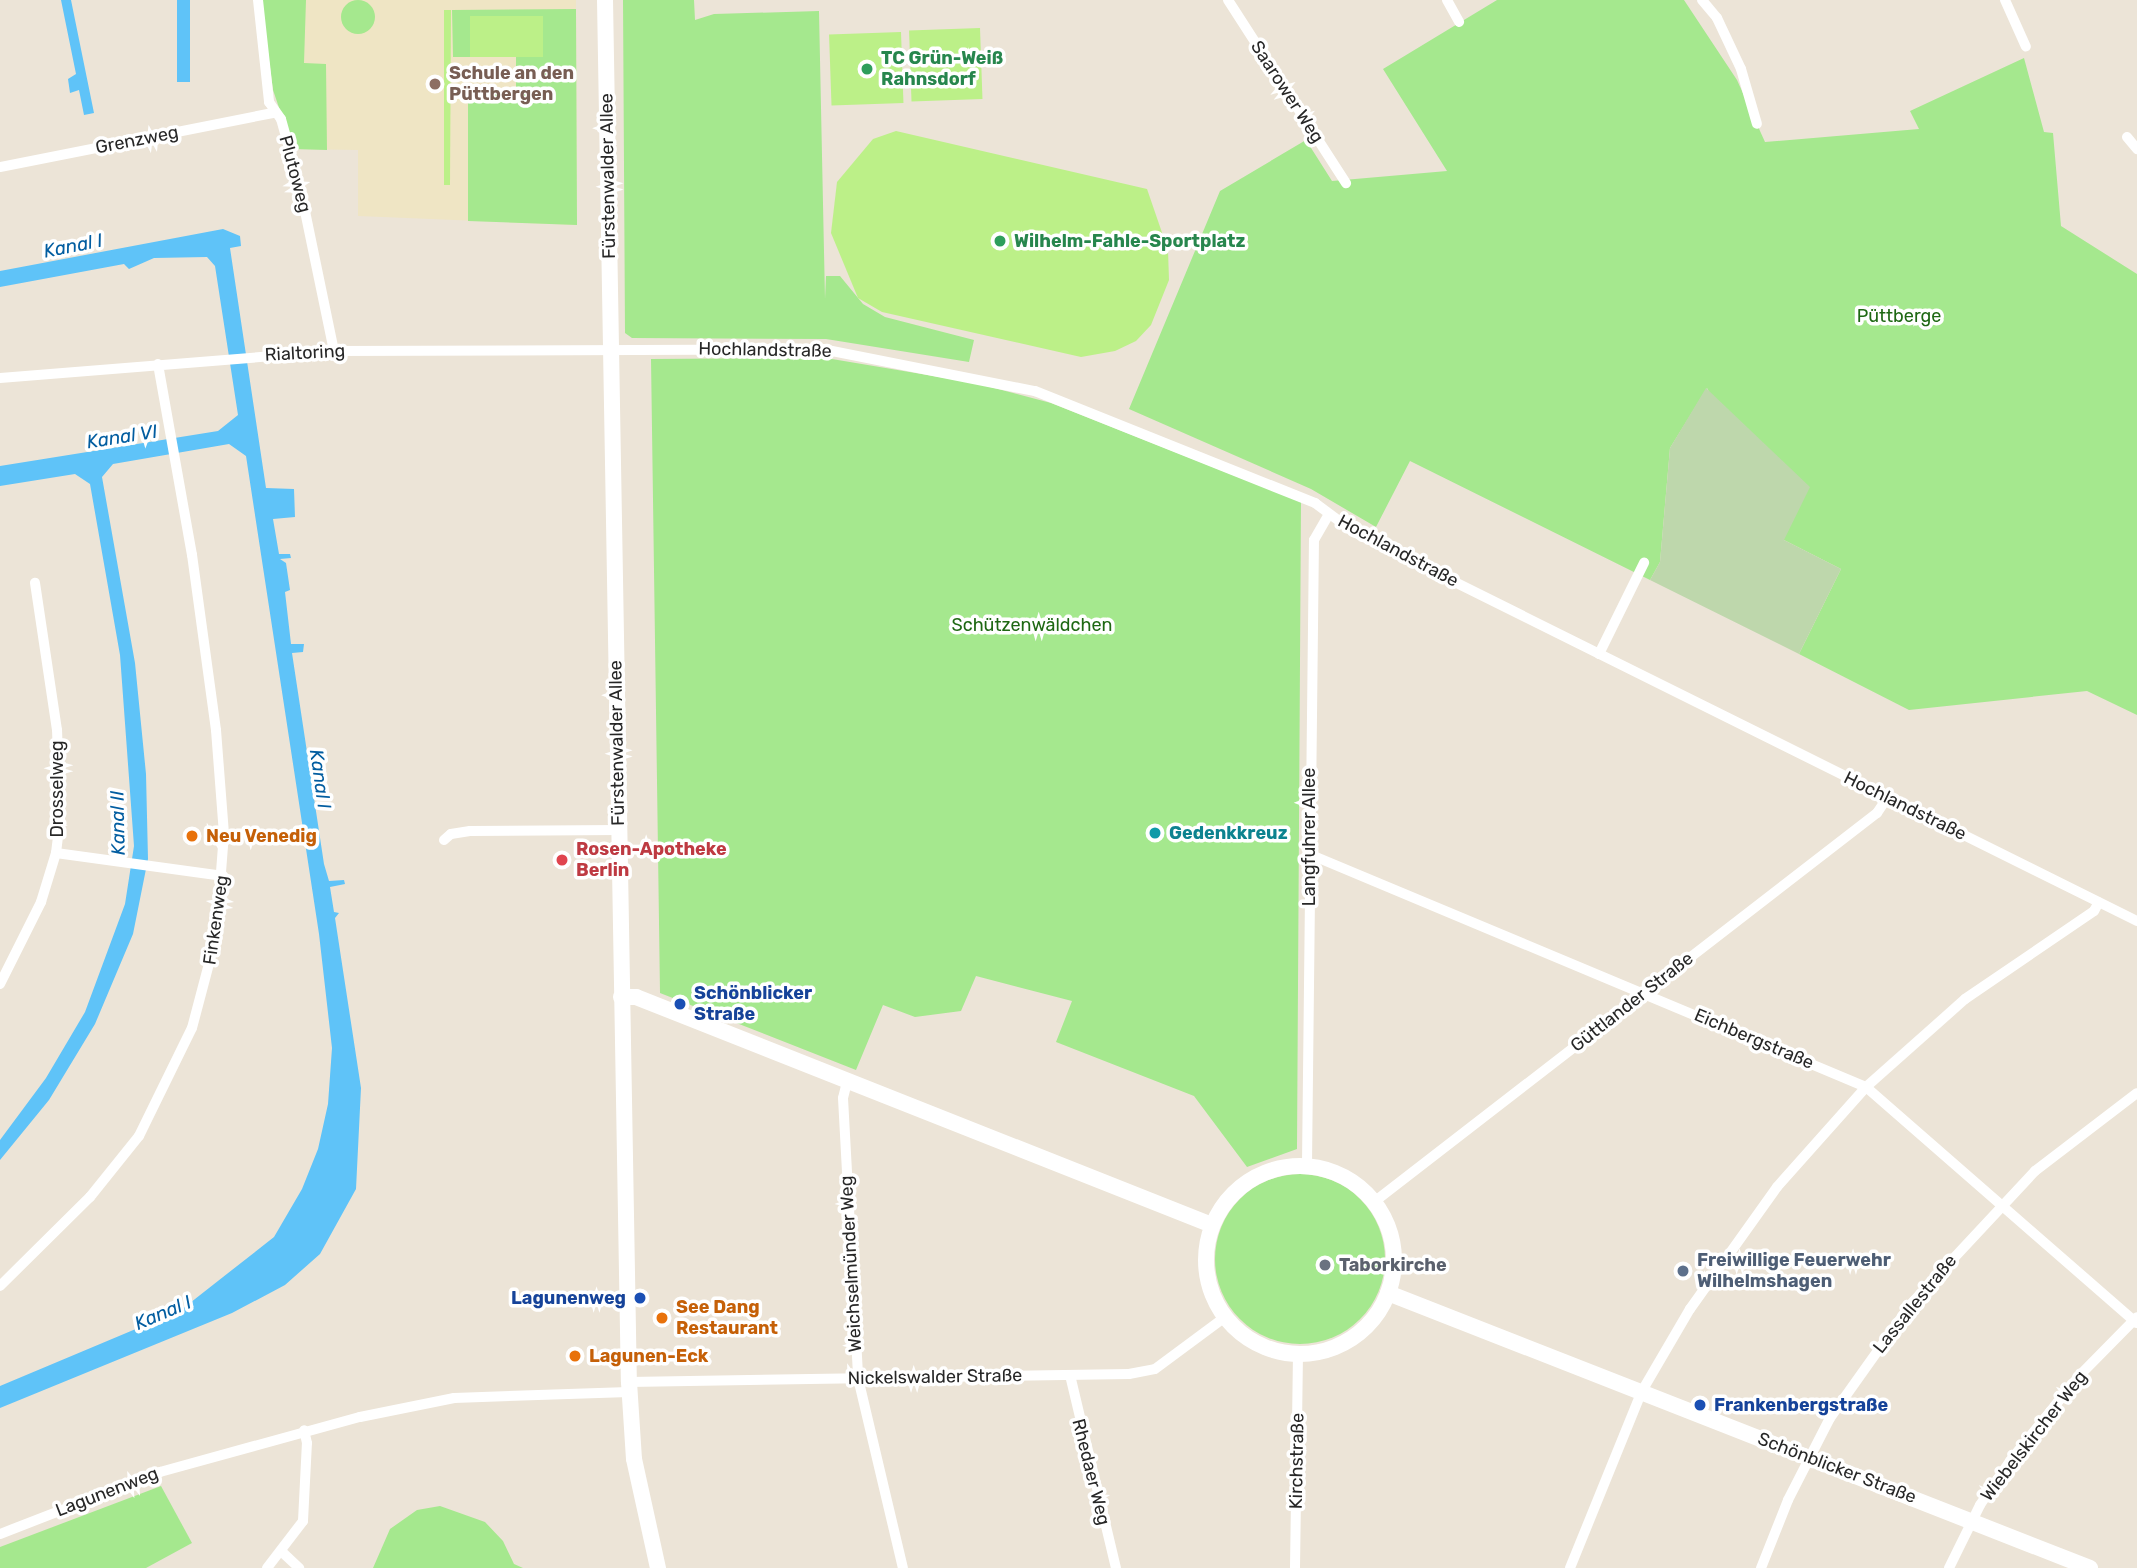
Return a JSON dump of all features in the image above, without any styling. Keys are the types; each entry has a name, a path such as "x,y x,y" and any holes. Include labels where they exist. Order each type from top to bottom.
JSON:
{"street":[{"name":"Plutoweg","path":"258,0 273,113 281,120 300,187 334,351"},
{"name":"Fürstenwalder Allee","path":"605,0 629,1387 634,1459 657,1568"},
{"name":"Saarower Weg","path":"1228,0 1346,183"},
{"path":"1447,0 1459,22"},
{"path":"1702,0 1717,18 1741,69 1757,124"},
{"path":"2005,0 2026,47"},
{"name":"Grenzweg","path":"0,167 273,113"},
{"path":"2127,137 2137,149"},
{"name":"Rialtoring","path":"0,378 334,351 611,347"},
{"name":"Hochlandstraße","path":"611,347 822,349 1035,391 1304,498 1353,532 2137,921"},
{"name":"Finkenweg","path":"0,1286 114,1171 155,1110 201,1003 216,937 223,876 216,730 158,364"},
{"name":"Langfuhrer Allee","path":"1307,1164 1314,540 1329,514"},
{"path":"1599,654 1644,564"},
{"name":"Drosselweg","path":"0,984 30,927 57,853 60,756 35,583"},
{"name":"Güttlander Straße","path":"1374,1202 1877,813 1886,798"},
{"path":"444,840 451,834 470,831 619,830"},
{"path":"57,853 223,876"},
{"name":"Eichbergstraße","path":"1309,854 1866,1087 2136,1320"},
{"path":"1570,1568 1642,1391 1747,1225 1866,1087 1965,999 2094,911 2099,902"},
{"path":"621,997 636,997 1212,1225"},
{"name":"Weichselmünder Weg","path":"847,1082 842,1098 858,1378 903,1568"},
{"name":"Lassallestraße","path":"1761,1568 1810,1457 1882,1341 2001,1203 2063,1147 2137,1093"},
{"path":"1307,1164 1344,1177 1374,1202 1391,1238 1394,1272 1388,1293 1365,1329 1327,1350 1298,1355 1260,1344 1224,1318 1206,1268 1212,1225 1222,1206 1257,1175 1307,1164"},
{"name":"Schönblicker Straße","path":"1388,1293 2090,1568"},
{"name":"Nickelswalder Straße","path":"629,1387 858,1378 1070,1375 1155,1369 1224,1318"},
{"name":"Wiebelskircher Weg","path":"1949,1568 1973,1520 2010,1461 2054,1406 2136,1320"},
{"name":"Kirchstraße","path":"1295,1568 1298,1355"},
{"name":"Rhedaer Weg","path":"1070,1375 1116,1568"},
{"name":"Lagunenweg","path":"0,1534 160,1472 304,1430 454,1398 629,1387"},
{"path":"267,1568 303,1521 307,1443 304,1430"},
{"path":"281,1551 299,1568"}],"shaded area":[{"name":"Schule an den Püttbergen","path":"291,0 576,0 577,225 358,216 358,150 297,149"}],"green space":[{"path":"261,0 306,0 304,63 326,64 327,150 293,149 273,90"},
{"path":"358,0 370,5 375,17 370,29 358,34 346,29 341,17 346,5"},
{"path":"623,0 694,0 695,20 714,14 819,11 825,299 826,276 840,276 863,304 885,317 974,340 969,362 826,339 632,338 625,333"},
{"name":"Püttberge","path":"1497,0 1684,0 1737,80 1765,142 1919,129 1910,111 2024,58 2044,132 2053,133 2061,226 2137,274 2137,715 2087,691 1909,710 1799,654 1841,569 1784,540 1707,388 1670,448 1660,562 1650,580 1410,461 1376,527 1311,489 1129,409 1220,191 1306,140 1332,181 1447,171 1383,69"},
{"path":"576,9 577,225 468,221 468,93 516,92 516,57 543,57 543,16 470,16 470,57 453,57 452,10"},
{"path":"444,10 451,10 450,185 444,185"},
{"path":"470,16 543,16 543,57 470,57"},
{"name":"TC Grün-Weiß Rahnsdorf","path":"980,28 982,99 912,101 909,30"},
{"name":"TC Grün-Weiß Rahnsdorf","path":"901,32 903,103 832,105 829,35"},
{"name":"Wilhelm-Fahle-Sportplatz","path":"896,131 1147,189 1168,250 1169,280 1151,325 1136,341 1115,351 1081,357 882,312 858,298 831,233 837,182 873,139"},
{"name":"Schützenwäldchen","path":"826,358 975,383 1051,403 1301,502 1297,1149 1247,1167 1194,1096 1056,1042 1072,1001 976,976 961,1011 915,1017 883,1005 856,1070 660,993 651,359"},
{"path":"1706,388 1810,487 1784,540 1841,569 1799,654 1650,580 1660,562 1670,448"},
{"path":"1300,1174 1333,1180 1360,1199 1379,1226 1385,1259 1379,1292 1360,1319 1333,1338 1300,1344 1267,1338 1240,1319 1221,1292 1215,1259 1221,1226 1240,1199 1267,1180"},
{"path":"161,1486 192,1543 146,1568 0,1568 0,1547"},
{"path":"440,1506 485,1522 503,1541 514,1564 523,1568 373,1568 390,1529 417,1510"}],"water":[{"path":"61,0 71,0 94,113 84,115 79,90 70,93 68,79 76,74"},
{"path":"177,0 190,0 190,82 177,82"},
{"path":"223,229 240,236 241,246 230,248 266,488 294,489 295,517 273,519 279,554 290,554 291,558 280,559 286,563 290,590 285,592 291,644 304,644 303,652 292,653 324,864 329,881 344,880 345,884 330,887 334,912 339,913 335,918 361,1088 356,1189 320,1254 285,1285 232,1313 0,1408 0,1386 181,1310 274,1237 302,1189 318,1149 328,1104 332,1048 319,934 246,456 229,444 113,464 102,477 135,663 146,774 148,859 133,934 95,1024 49,1100 0,1160 0,1140 46,1078 85,1012 125,904 134,846 120,655 90,484 75,474 0,486 0,466 218,431 238,415 215,266 207,257 154,258 129,269 124,264 0,287 0,271"}],"place":[{"name":"TC Grün-Weiß Rahnsdorf","path":"867,69"},
{"name":"Schule an den Püttbergen","path":"435,84"},
{"name":"Wilhelm-Fahle-Sportplatz","path":"1000,241"},
{"name":"Gedenkkreuz","path":"1155,833"},
{"name":"Neu Venedig","path":"192,836"},
{"name":"Rosen-Apotheke Berlin","path":"562,860"},
{"name":"Schönblicker Straße","path":"680,1004"},
{"name":"Taborkirche","path":"1325,1265"},
{"name":"Freiwillige Feuerwehr Wilhelmshagen","path":"1683,1271"},
{"name":"Lagunenweg","path":"640,1298"},
{"name":"See Dang Restaurant","path":"662,1318"},
{"name":"Lagunen-Eck","path":"575,1356"},
{"name":"Frankenbergstraße","path":"1700,1405"}],"water label":[{"name":"Kanal I","path":"73,246"},
{"name":"Kanal VI","path":"122,437"},
{"name":"Kanal I","path":"320,779"},
{"name":"Kanal II","path":"118,823"},
{"name":"Kanal I","path":"163,1313"}]}
